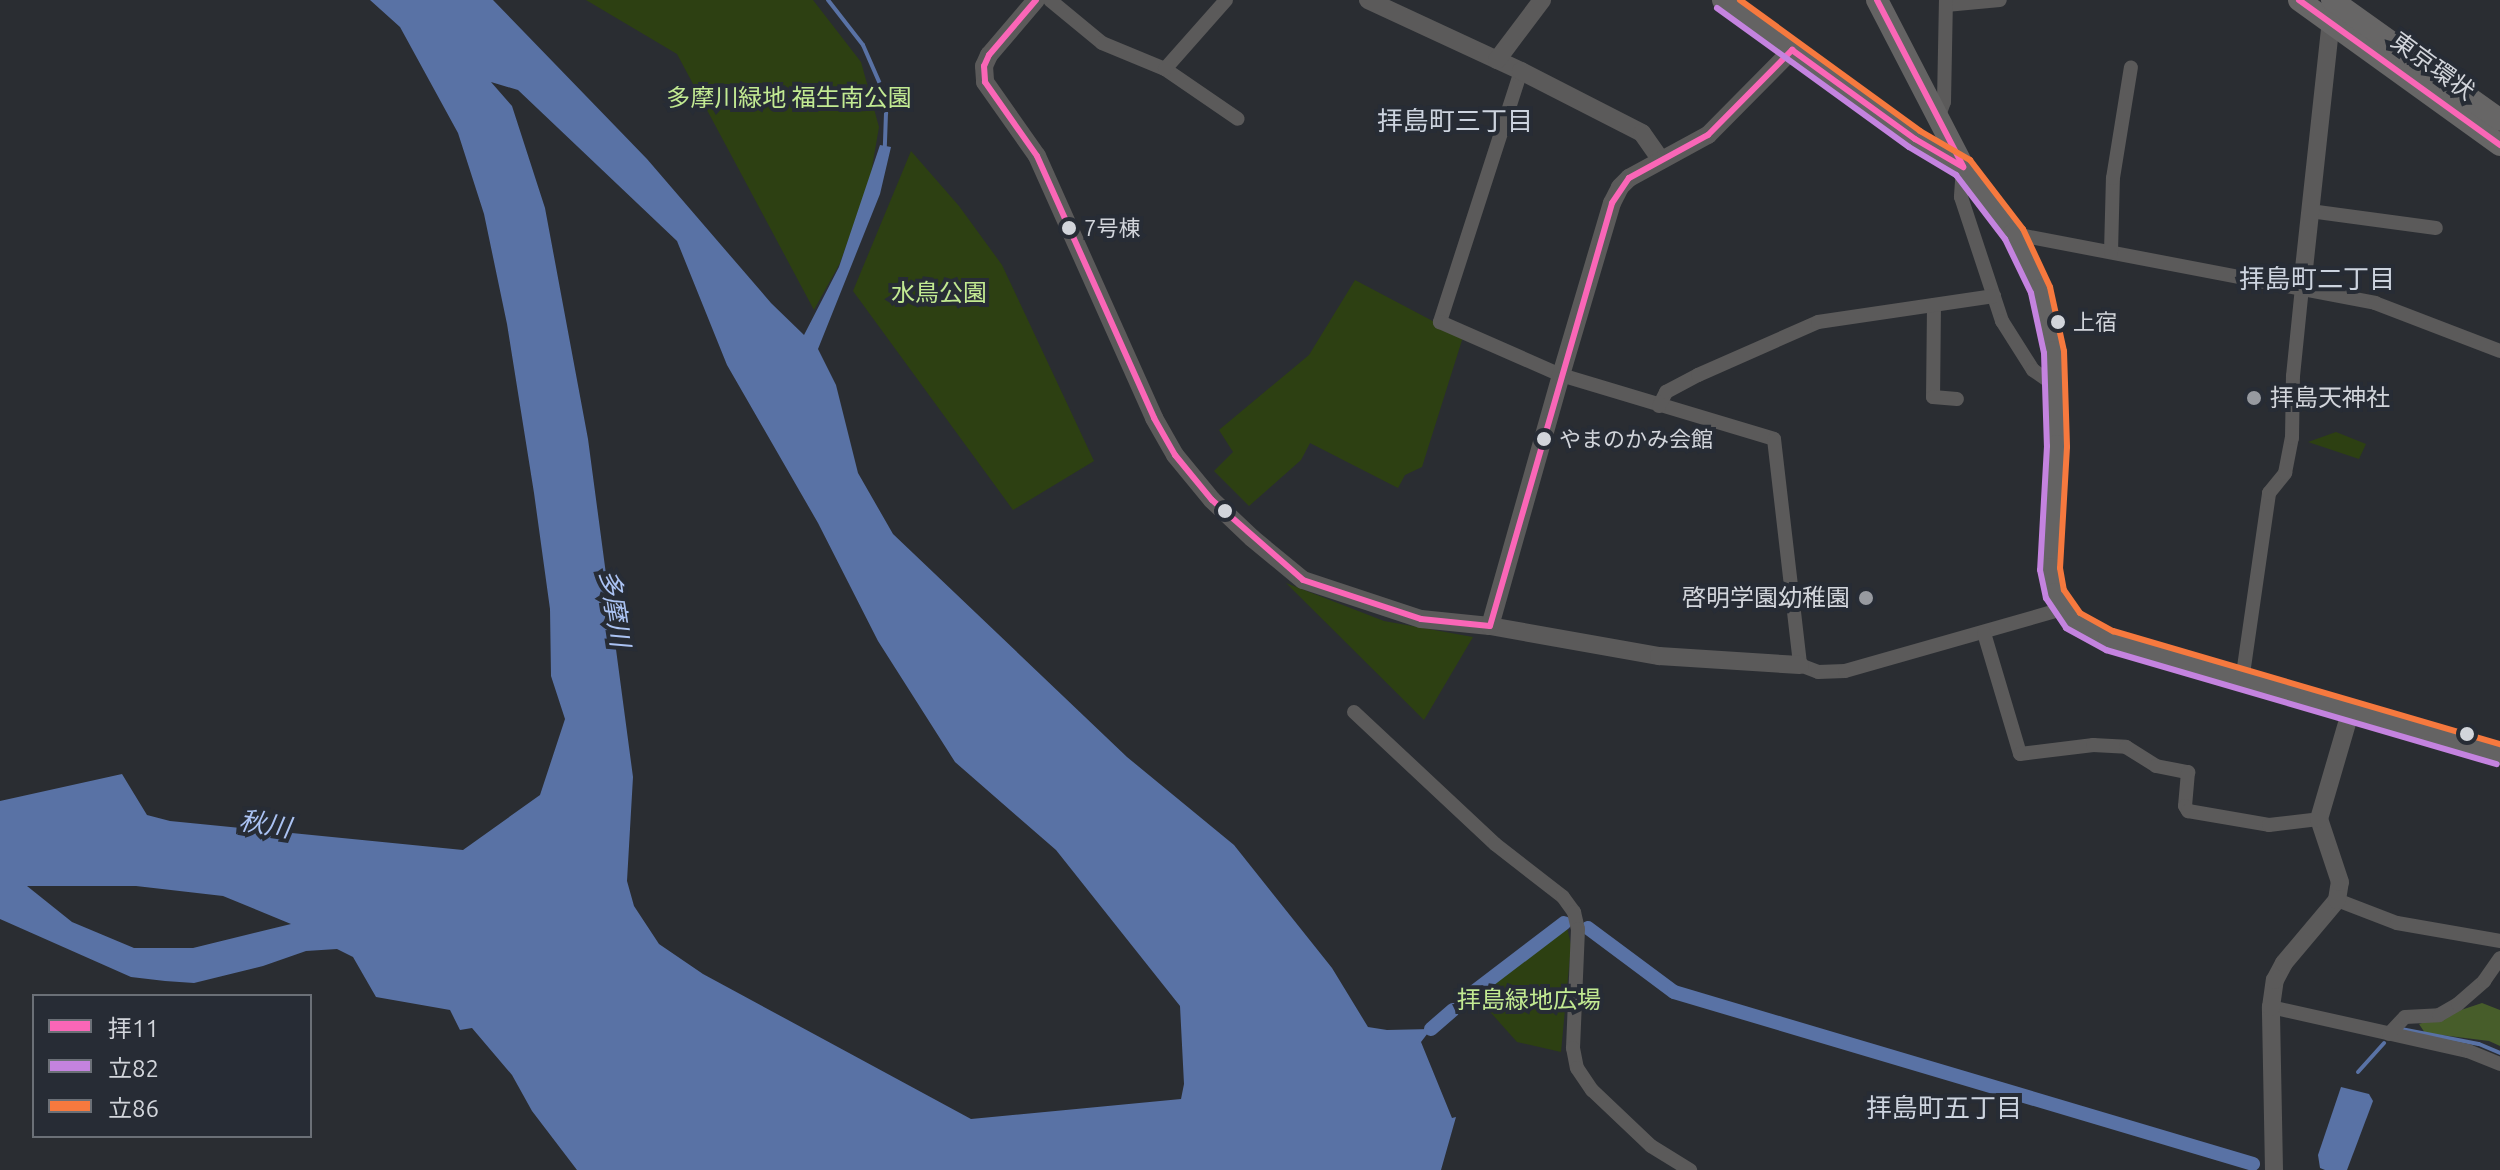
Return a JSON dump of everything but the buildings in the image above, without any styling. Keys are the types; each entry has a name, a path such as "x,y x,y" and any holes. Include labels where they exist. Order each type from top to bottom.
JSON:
{"highway":[{"name":"東京環状","path":"2299,0 2500,145"},
{"name":"東京環状","path":"2332,0 2500,120"}],"main road":[{"path":"1723,0 1915,139 1963,167"},
{"path":"1877,0 1963,167 2014,234 2041,290 2054,352 2056,386 2057,446 2050,569 2062,609 2090,633 2350,713 2500,754"}],"street":[{"path":"1036,0 989,55 984,66 985,82 1037,156 1154,418 1175,455 1212,500 1303,580 1421,619 1490,626 1659,656 1800,665 1818,672 1845,671 2062,609"},
{"path":"1050,0 1102,43 1165,69 1238,119"},
{"path":"1165,69 1226,0"},
{"path":"1368,0 1521,71 1642,133 1661,160"},
{"path":"1497,60 1542,0"},
{"path":"1937,121 1944,102 1946,3 2000,0"},
{"path":"2242,681 2269,493 2285,473 2292,438 2293,376 2332,0"},
{"path":"1490,626 1612,203 1629,178 1708,135 1792,50"},
{"path":"2111,252 2113,178 2131,67"},
{"path":"1521,71 1440,322 1561,375 1774,439 1800,665"},
{"path":"1963,167 1961,197 2002,321 2033,370 2056,386"},
{"path":"2310,211 2436,228"},
{"path":"2014,234 2375,303 2500,351"},
{"path":"1659,406 1666,392 1698,375 1818,322 1994,296"},
{"path":"1934,305 1933,397 1957,399"},
{"path":"1984,633 2020,754 2093,745 2126,747 2156,766 2188,772 2185,806 2188,811 2269,825 2319,819"},
{"path":"1354,712 1495,844 1563,897 1574,912 1578,929 1573,1048 1577,1068 1592,1090 1651,1146 1690,1170"},
{"path":"2274,1170 2271,1007 2275,980 2284,963 2337,900 2340,882 2319,819 2350,713"},
{"path":"2337,900 2397,923 2500,941"},
{"path":"2389,1034 2405,1017 2439,1015 2458,1004 2484,981 2500,958"},
{"path":"2271,1007 2468,1051 2500,1064"}],"green space":[{"name":"多摩川緑地 福生南公園","path":"586,0 813,0 861,62 879,127 870,179 840,263 814,310 677,54"},
{"name":"水鳥公園","path":"911,151 959,206 1002,265 1094,461 1013,510 853,291"},
{"path":"1355,280 1463,337 1422,467 1405,475 1398,488 1310,443 1301,460 1249,506 1214,471 1233,452 1219,430 1309,355"},
{"path":"2336,432 2366,444 2359,459 2308,442"},
{"path":"1286,583 1384,621 1473,637 1424,720"},
{"name":"拝島緑地広場","path":"1567,927 1571,945 1561,1052 1517,1042 1475,995"},
{"path":"2482,1003 2500,1010 2500,1046 2489,1041 2425,1033 2419,1024"}],"water":[{"path":"370,0 493,0 647,159 771,303 804,335 839,267 880,145 891,147 880,194 818,349 836,385 858,473 893,534 1127,757 1234,845 1332,968 1368,1027 1431,1029 1421,1042 1452,1118 1456,1117 1441,1170 577,1170 532,1111 512,1075 472,1028 460,1030 450,1010 376,997 353,957 337,949 306,951 263,966 194,983 165,981 131,977 0,919 0,801 122,774 147,815 170,821 463,850 540,795 565,719 551,676 550,609 507,324 484,214 458,133 400,27","holes":["491,82 518,90 677,241 727,365 818,523 878,641 955,762 1056,850 1180,1006 1184,1084 1181,1099 971,1119 703,974 659,944 634,906 627,881 633,777 588,439 545,208 512,106","27,886 136,886 223,896 291,924 193,948 134,948 72,922"]},
{"path":"2341,1087 2369,1094 2373,1101 2347,1170 2325,1170 2320,1168 2318,1155"}],"waterway":[{"path":"828,0 863,45 880,84 886,113 885,150"},
{"path":"1467,997 1564,923"},
{"path":"1588,928 1674,992 2253,1164"},
{"path":"1431,1029 1453,1010"},
{"path":"2401,1029 2479,1044 2500,1053"},
{"path":"2358,1072 2384,1043"}],"transit line":[{"name":"拝11","path":"1036,0 989,55 984,66 985,82 1037,156 1154,418 1175,455 1212,500 1303,580 1421,619 1490,626 1612,203 1629,178 1708,135 1792,50 1915,139 1963,167"},
{"name":"立86","path":"1740,0 1920,131 1970,160 2023,229 2050,287 2064,351 2067,447 2060,568 2064,590 2080,613 2113,631 2500,744"},
{"name":"拝11","path":"1877,0 1963,166"},
{"name":"拝11","path":"2299,0 2500,145"},
{"name":"立82","path":"1717,8 1909,147 1956,175 2005,239 2031,293 2044,353 2047,446 2040,570 2046,598 2066,628 2106,650 2497,764"}],"place":[{"name":"7号棟","path":"1069,228"},
{"name":"上宿","path":"2058,322"},
{"name":"拝島天神社","path":"2254,398"},
{"name":"やまのかみ会館","path":"1544,439"},
{"name":"啓明学園幼稚園","path":"1866,598"}],"district":[{"name":"拝島町三丁目","path":"1455,121"},
{"name":"拝島町二丁目","path":"2317,279"},
{"name":"拝島町五丁目","path":"1944,1108"}],"water label":[{"name":"多摩川","path":"615,608"},
{"name":"秋川","path":"265,824"}]}
